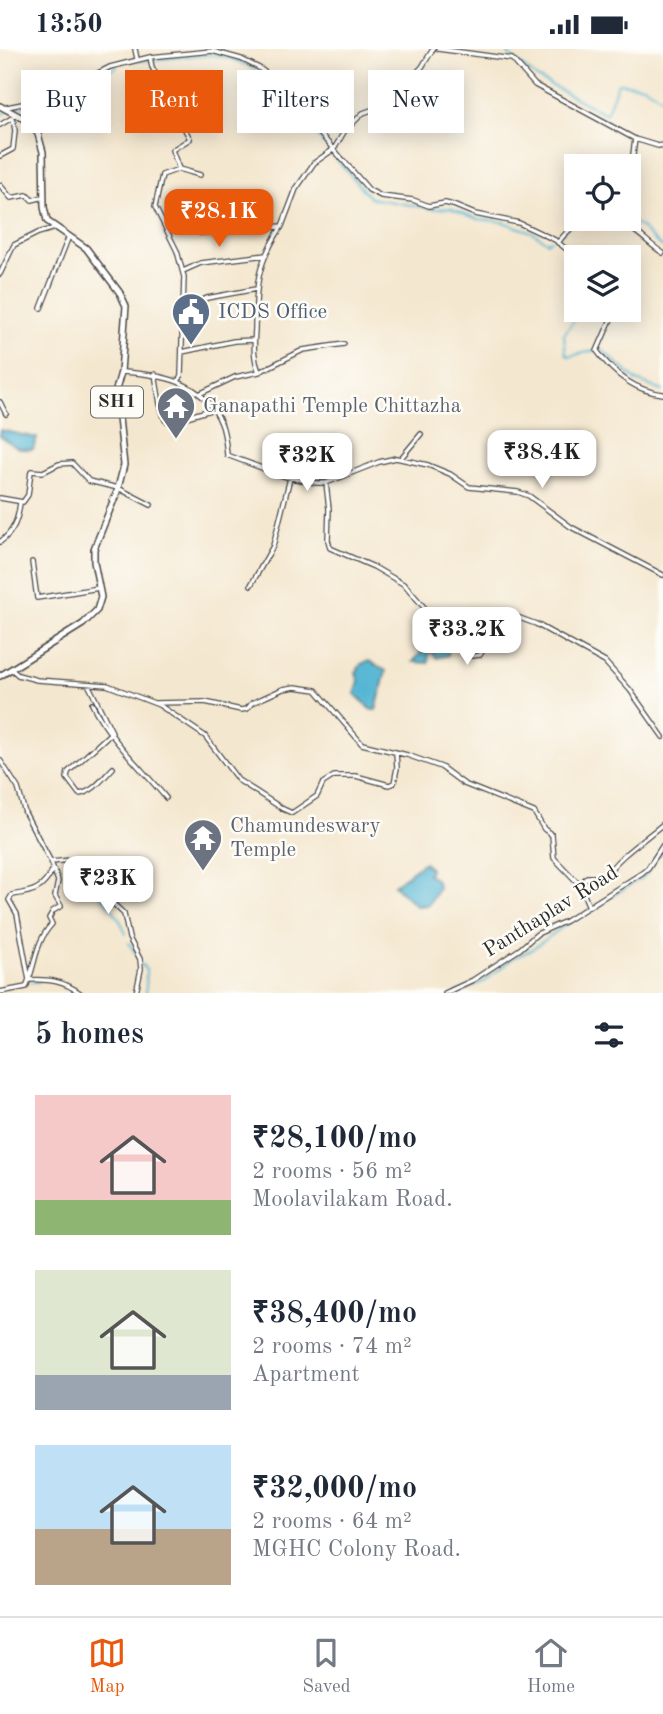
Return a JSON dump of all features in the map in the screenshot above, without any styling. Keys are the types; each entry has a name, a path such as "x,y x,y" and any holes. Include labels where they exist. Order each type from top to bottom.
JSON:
{"main road":[{"path":"3,107 21,119"},
{"path":"37,133 43,152 44,214 55,228"},
{"name":"SH1","path":"55,228 86,248 124,299 127,313 121,372 116,390 124,465 118,488 93,549 100,587"},
{"path":"0,676 83,624 97,610 101,597 100,587"}],"street":[{"path":"135,49 137,59"},
{"path":"259,372 253,350 259,272 282,226 296,189 318,158 332,150 344,132 363,113 380,108 393,97 435,49 512,59 535,85 635,139 663,145"},
{"path":"104,70 150,57 212,51 225,53 250,63 270,76 369,190 381,196 413,200 429,206 445,203 475,214 519,223 564,248"},
{"path":"150,57 152,67 190,139 172,150 179,169"},
{"path":"3,107 21,104"},
{"path":"0,125 14,116 13,149 0,156"},
{"path":"634,154 635,139"},
{"path":"178,382 181,375 183,271 155,207 162,175 179,169 200,175"},
{"path":"0,185 10,198 27,195 32,200 44,197"},
{"path":"200,233 282,226"},
{"path":"0,274 14,245 55,228"},
{"path":"557,242 567,231"},
{"path":"636,231 663,253"},
{"path":"41,309 69,236"},
{"path":"183,271 201,263 266,255"},
{"path":"183,310 207,298 256,289"},
{"path":"610,322 597,351 617,374 637,387 663,394"},
{"path":"181,352 254,340"},
{"path":"198,394 235,377 259,372 303,350 344,344"},
{"path":"121,372 155,374 178,382 198,394 214,409 222,425 228,455 290,478 326,483 379,462 401,458 438,468 469,487 518,492 529,496 571,527 663,575"},
{"path":"155,374 165,421 214,409"},
{"path":"0,402 6,414"},
{"path":"401,458 421,434"},
{"path":"0,498 20,503 25,501 31,471 47,471 66,462 72,463 89,481 118,488 151,505"},
{"path":"251,585 273,546 290,478"},
{"path":"326,483 330,548 374,567 405,585 457,647 472,656 480,655 506,613 536,624 605,662 630,690 663,737"},
{"path":"0,542 8,537 17,521 20,503"},
{"path":"32,562 37,598 100,587"},
{"path":"11,669 18,675 56,683 107,685 154,703 205,736 238,780 292,813 317,796 323,783 334,776 356,776 389,785 394,783 396,752"},
{"path":"88,684 112,730 111,734 68,772 67,778 79,794 82,794 88,792 113,768"},
{"path":"154,703 205,702 241,710 283,689 316,690 362,744 441,767 464,785 534,812 544,829 552,835 554,858 580,885 589,907"},
{"path":"92,703 111,734 166,798"},
{"path":"0,760 18,788 25,813 51,862 58,881 55,896 61,906 53,911 49,918 52,924 37,944 26,987 0,992"},
{"path":"580,885 587,877 605,877 611,867 622,860 635,844 663,824"},
{"name":"Panthaplav Road","path":"444,993 473,980 520,949 537,934 559,925 648,868 663,845"},
{"path":"51,862 82,859 90,881 124,914 129,938 140,959 141,969 136,993"},
{"path":"29,980 17,914 9,900 12,895 40,888 47,883 53,869"},
{"path":"29,980 53,980 80,993"}],"water":[{"path":"0,430 37,438 33,449 14,446 0,436"},
{"path":"430,642 448,646 448,655 437,658 429,650 428,663 413,662"},
{"path":"369,661 386,671 376,710 372,710 355,694 359,682 356,673 361,664"},
{"path":"424,862 430,869 428,874 437,881 438,889 428,905 416,906 394,885"}],"waterway":[{"path":"508,54 537,78 606,114 618,83 644,86 663,98"},
{"path":"140,61 213,55 248,66 271,82 370,198 434,209 450,208 478,219 503,222 532,232 547,242 551,240"},
{"path":"0,115 18,107 49,103 69,90 117,67"},
{"path":"641,228 663,247"},
{"path":"556,238 564,230"},
{"path":"573,322 564,334 566,354 569,356 594,351"},
{"path":"601,349 637,381 663,391"},
{"path":"656,859 663,849"},
{"path":"82,870 117,916 126,934"},
{"path":"457,993 485,981 513,958 531,950 564,926 645,876 649,870"},
{"path":"129,943 137,956"},
{"path":"141,964 146,970 146,993"},
{"path":"30,982 39,982"}],"place":[{"name":"ICDS Office","path":"191,346"},
{"name":"Ganapathi Temple Chittazha","path":"176,440"},
{"name":"Chamundeswary Temple","path":"203,872"}]}
